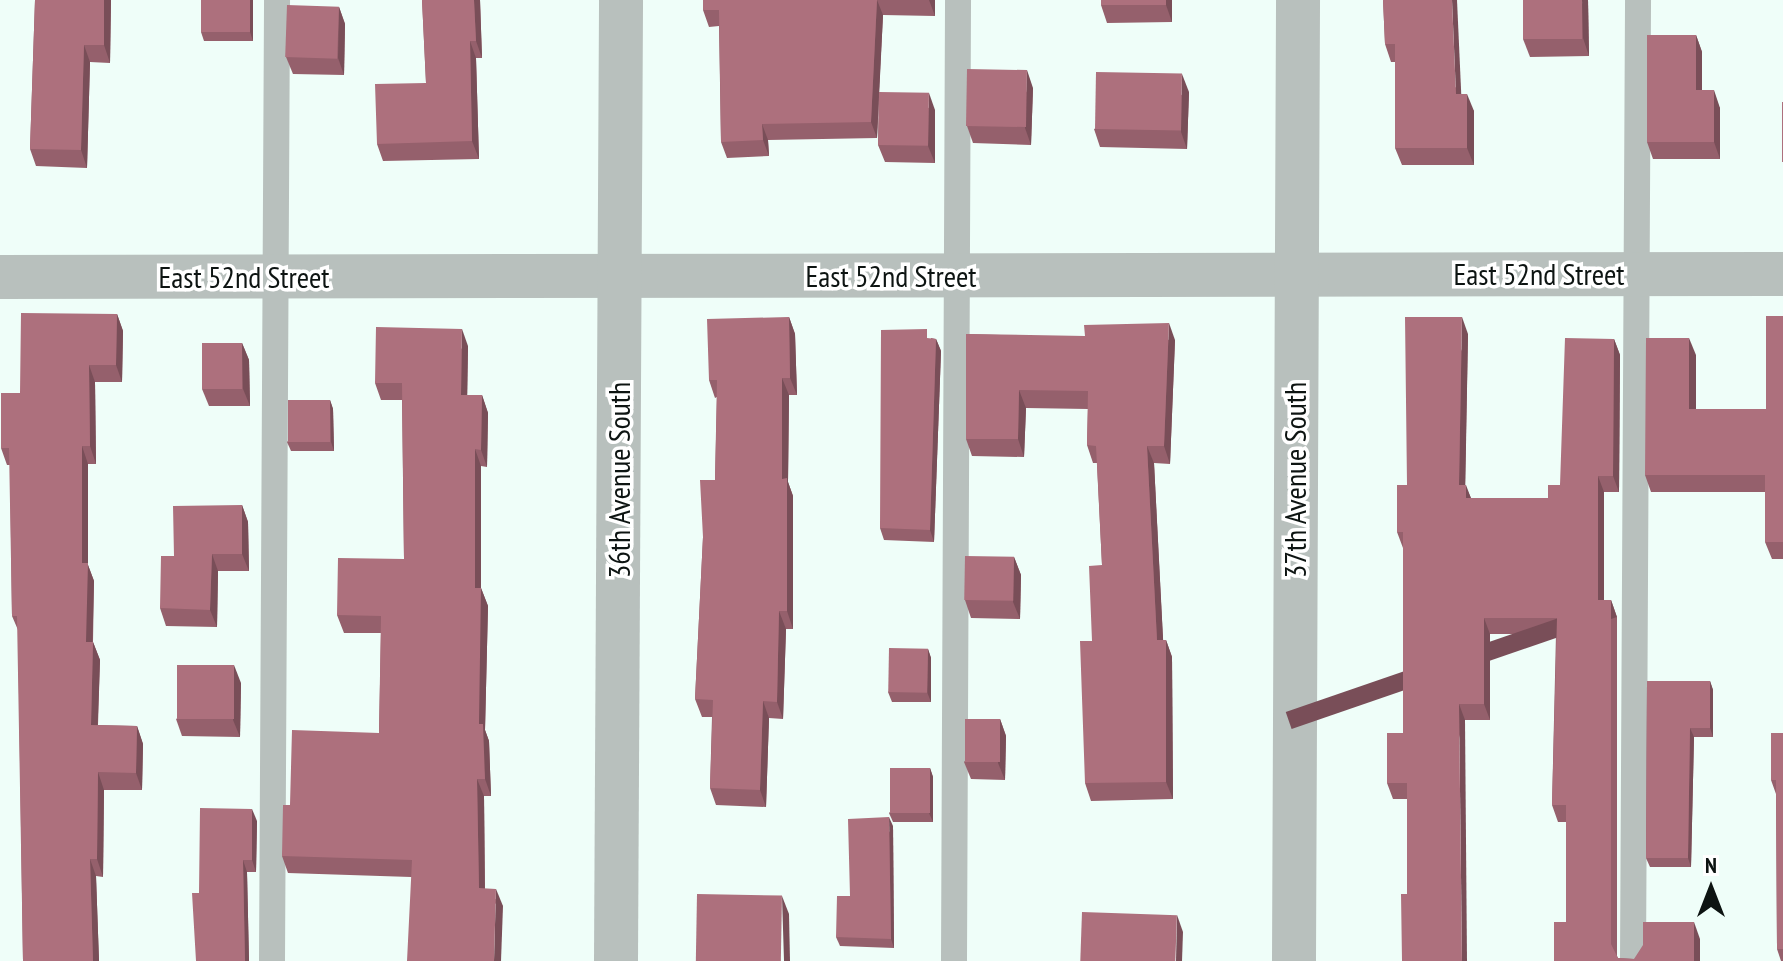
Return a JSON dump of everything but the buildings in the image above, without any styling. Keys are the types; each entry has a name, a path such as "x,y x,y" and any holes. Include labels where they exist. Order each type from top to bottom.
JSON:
{"street":[{"name":"36th Avenue South","path":"616,961 621,0"},
{"name":"37th Avenue South","path":"1294,961 1298,0"},
{"name":"East 52nd Street","path":"0,277 1783,274"}],"lane":[{"path":"272,961 277,0"},
{"path":"954,961 958,0"},
{"path":"1633,961 1638,0"}]}
